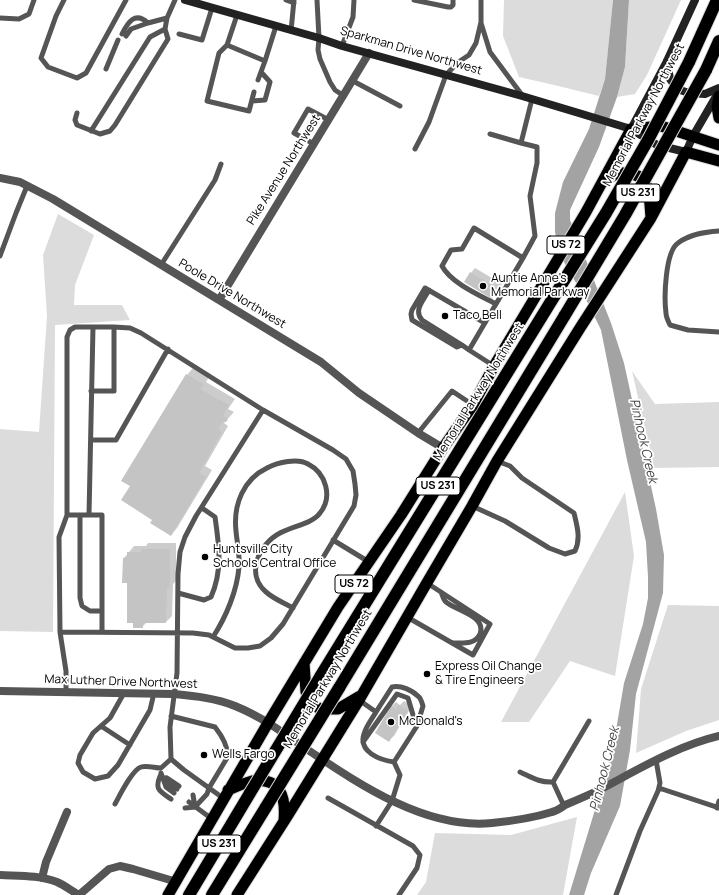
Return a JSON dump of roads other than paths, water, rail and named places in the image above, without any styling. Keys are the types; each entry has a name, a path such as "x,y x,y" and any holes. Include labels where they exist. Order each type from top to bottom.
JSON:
{"highway":[{"name":"Memorial Parkway Northwest","path":"189,895 320,677 606,213 648,140 689,62 717,0"},
{"name":"Memorial Parkway Northwest","path":"212,895 626,215 706,70 719,41"},
{"path":"719,96 716,107 719,118"},
{"name":"Sparkman Drive Northwest","path":"631,129 661,126 719,145"},
{"name":"US 72","path":"168,895 177,882 226,794 338,607 401,515 443,448 473,405 494,366 586,212 631,129"},
{"path":"238,895 360,698 497,461 651,218 686,152 719,161"},
{"path":"602,183 617,173 630,173 642,178 649,192 651,218"},
{"path":"304,663 306,692 312,704 321,709 338,709 360,698"},
{"path":"226,794 250,782 265,781 275,784 283,794 285,807 284,823"}],"main road":[{"name":"Sparkman Drive Northwest","path":"185,0 582,114 631,129 657,145 686,152"},
{"name":"Memorial Parkway Northwest","path":"631,129 667,61 695,0"},
{"path":"667,61 670,79 678,89 689,93 705,94 719,89"},
{"path":"686,152 693,136 719,89"}],"street":[{"name":"Pike Avenue Northwest","path":"219,300 369,53"},
{"name":"Poole Drive Northwest","path":"0,178 20,182 53,199 321,362 359,393 443,448"},
{"name":"Max Luther Drive Northwest","path":"0,691 154,693 190,695 221,701 247,711 268,723 323,760 392,801 418,812 446,820 470,823 511,821 552,812 684,747 719,736"},
{"path":"42,878 46,862 67,812"},
{"path":"0,875 42,878 57,882 79,895 110,869 120,866 133,868 177,882"}],"lane":[{"path":"0,18 19,19 29,14 34,0"},
{"path":"64,0 56,16 41,58 48,67 77,78 86,73 126,0"},
{"path":"77,114 75,120 77,125 100,134 110,131 168,39 165,29 167,18 175,0"},
{"path":"286,0 294,2 291,30"},
{"path":"317,0 319,38 318,50 320,59 335,90 344,96"},
{"path":"342,46 353,18 354,0"},
{"path":"414,0 448,7 451,7 453,0"},
{"path":"415,149 429,122 446,75 457,63 469,55 476,43 480,22 481,0"},
{"path":"179,34 202,40 212,8"},
{"path":"237,15 227,45 219,53 207,100 248,111 254,92"},
{"path":"148,23 144,19 132,19 128,24 124,35 131,29 167,18"},
{"path":"480,22 490,52 522,96"},
{"path":"258,80 276,26"},
{"path":"91,131 150,37 165,29"},
{"path":"106,69 114,50 120,41"},
{"path":"227,45 265,60"},
{"path":"252,101 265,100 267,94 270,82 261,72"},
{"path":"353,81 400,106"},
{"path":"521,143 532,99"},
{"path":"314,144 294,133 304,115 308,109 329,120"},
{"path":"469,350 523,258 534,236 530,196 538,163 537,147 490,134"},
{"path":"161,265 215,180 221,164"},
{"path":"0,256 27,186"},
{"path":"496,304 455,281 446,273 442,266 451,250 462,249 474,228 523,258"},
{"path":"719,231 700,233 688,237 677,244 671,252 667,269 666,315 670,325 688,330 719,332"},
{"path":"485,323 427,289 410,314 412,320 457,347 462,346 494,366"},
{"path":"60,632 193,633 209,635 235,648 260,646 271,638 283,624 354,506 356,484 353,471 346,459 333,450 263,410 168,349 130,328 76,327 70,330 67,338 67,515 59,537 60,632 66,671 66,692"},
{"path":"90,515 92,327"},
{"path":"92,391 114,391 114,327"},
{"path":"91,440 116,440 168,349"},
{"path":"418,433 452,391 473,405"},
{"path":"161,771 171,760 170,727 176,673 180,552 185,537 263,410"},
{"path":"213,637 222,622 236,585 239,566 239,548 236,530 236,512 239,497 247,484 259,472 275,464 292,461 308,463 318,472 324,481 327,493 325,504 320,514 309,521 284,530 269,542 257,559 255,570 258,581 266,592 293,608"},
{"path":"472,506 505,521 549,548 565,554 575,551 578,543 578,535 574,513 522,478 510,466 497,461"},
{"path":"178,593 204,600 211,597 217,585 220,566 215,516 202,508"},
{"path":"67,515 102,515 102,632"},
{"path":"80,515 80,598 82,606 90,610 102,611"},
{"path":"333,540 369,562"},
{"path":"407,617 473,655 490,624 427,582"},
{"path":"441,592 445,601 478,620 480,626 481,632 473,642 452,643"},
{"path":"397,686 402,687 420,697 423,706 417,726 394,762 382,760 367,751 363,743 364,734 376,712 392,687 397,686"},
{"path":"124,693 110,718 93,733 80,755 78,763 83,772 95,779 108,776 118,765 150,710 154,693"},
{"path":"363,743 397,694 408,698 417,726"},
{"path":"360,698 376,712"},
{"path":"171,716 215,728 219,732 228,752 227,758 203,799 195,807"},
{"path":"520,772 546,783 552,782 589,722"},
{"path":"101,726 130,745"},
{"path":"171,760 209,788 226,794"},
{"path":"616,895 640,831 659,788 660,783 656,760"},
{"path":"376,826 392,801 400,775 394,762"},
{"path":"115,804 134,773 140,768 146,766 161,771 175,793 166,787 161,771"},
{"path":"552,782 564,806"},
{"path":"659,788 718,808 719,801"},
{"path":"328,798 413,846 420,855 417,868 399,895"},
{"path":"189,802 212,819"}],"place":[{"name":"Auntie Anne's Memorial Parkway","path":"483,286"},
{"name":"Taco Bell","path":"445,316"},
{"name":"Huntsville City Schools Central Office","path":"205,557"},
{"name":"Express Oil Change & Tire Engineers","path":"427,674"},
{"name":"McDonald's","path":"391,722"},
{"name":"Wells Fargo","path":"204,755"}],"water label":[{"name":"Pinhook Creek","path":"643,441"},
{"name":"Pinhook Creek","path":"605,769"}]}
